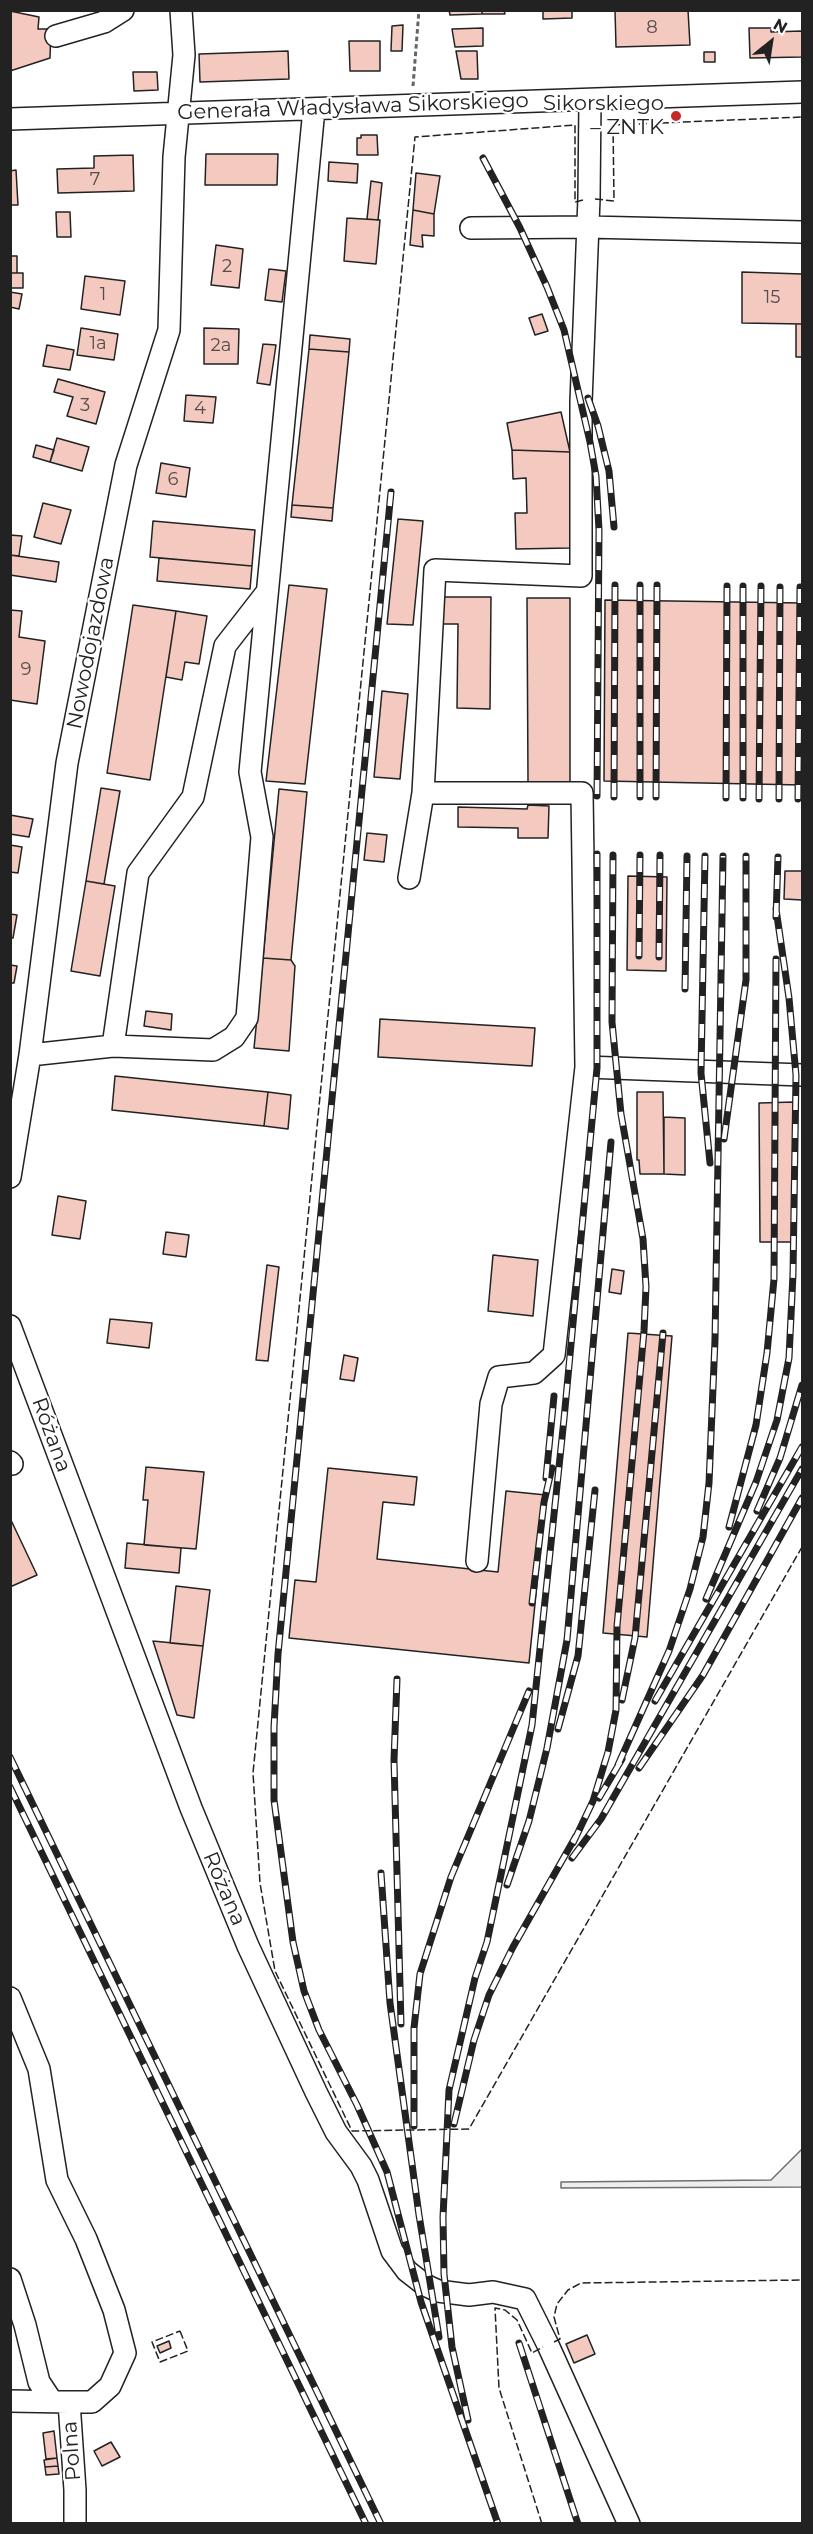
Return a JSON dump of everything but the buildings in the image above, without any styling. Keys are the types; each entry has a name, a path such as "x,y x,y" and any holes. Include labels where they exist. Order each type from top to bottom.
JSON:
{"street":[{"path":"56,36 104,22 123,10"},
{"name":"Nowodojazdowa","path":"10,1177 30,1055 69,754 126,465 169,330 174,157 184,55 181,10"},
{"name":"Generała Władysława Sikorskiego","path":"10,119 802,92"},
{"path":"409,878 423,793 435,570 581,576 581,402 590,100"},
{"path":"30,1055 113,1046 213,1050 234,1037 247,1018 262,837 250,772 314,109"},
{"path":"471,228 588,227 802,232"},
{"path":"113,1046 138,873 193,797 225,646 267,592"},
{"path":"423,793 582,793 586,1067 554,1355 534,1373 499,1377 491,1404 477,1561"},
{"path":"586,1067 802,1075"},
{"name":"Różana","path":"10,1326 195,1819 248,1946 316,2092 336,2132 361,2166 368,2180 392,2251 407,2271 425,2285 438,2291 469,2295 493,2292 525,2299 629,2523"},
{"path":"10,1998 39,2069 57,2180 90,2249 114,2310 125,2353 110,2386 92,2403 60,2401 39,2382 26,2325 10,2279"},
{"name":"Polna","path":"10,2401 60,2401 75,2490 75,2523"}],"path":[{"path":"413,88 419,10"}],"shaded area":[{"path":"802,2149 802,2187 561,2188 561,2182 771,2180"}],"railway":[{"path":"483,158 520,228 564,330 590,442 596,476 599,530 597,796"},
{"path":"588,398 598,426 609,471 614,527"},
{"path":"391,492 278,1654 274,1727 274,1800 293,1942 304,1991 319,2030 357,2105 387,2172 421,2302 498,2524"},
{"path":"614,797 615,585"},
{"path":"640,585 640,797"},
{"path":"656,797 657,585"},
{"path":"726,798 727,586"},
{"path":"743,586 743,798"},
{"path":"759,799 761,586"},
{"path":"779,799 780,587"},
{"path":"798,799 800,587"},
{"path":"468,2420 452,2347 444,2274 443,2217 449,2090 475,1978 487,1942 532,1725 597,1068 597,854"},
{"path":"573,1843 593,1801 608,1752 616,1710 617,1626 646,1287 643,1239 621,1114 612,1022 613,855"},
{"path":"639,956 640,855"},
{"path":"659,957 660,855"},
{"path":"685,989 687,856"},
{"path":"705,856 701,1073 710,1163"},
{"path":"618,1765 669,1651 690,1589 703,1537 709,1483 715,1340 723,856"},
{"path":"724,1139 746,980 746,856"},
{"path":"776,917 778,857"},
{"path":"706,1599 756,1482 777,1420 789,1358 793,1274 796,1075 789,998 776,909"},
{"path":"729,1527 756,1425 767,1353 774,1279 776,959"},
{"path":"507,1885 529,1821 547,1748 567,1640 611,1142"},
{"path":"622,1700 635,1638 663,1333"},
{"path":"757,1511 780,1458 802,1385"},
{"path":"546,1478 554,1396"},
{"path":"655,1701 802,1447"},
{"path":"532,1603 544,1502 552,1468"},
{"path":"572,1858 601,1819 802,1469"},
{"path":"558,1729 578,1656 595,1490"},
{"path":"639,1768 703,1675 802,1498"},
{"path":"397,1679 394,1760 401,2024"},
{"path":"414,2126 414,2028 420,1974 451,1877 529,1691"},
{"path":"10,1757 381,2524"},
{"path":"599,1798 622,1759"},
{"path":"10,1787 366,2524"},
{"path":"454,2124 474,2040 489,1995 513,1947 576,1836"},
{"path":"381,1873 390,2003 419,2215 439,2337"},
{"path":"519,2343 578,2524"}],"fence":[{"path":"595,199 614,201 613,125 802,117"},
{"path":"583,200 575,202 575,125 415,137 253,1773 260,1883 275,1971 352,2131 469,2129 802,1547"},
{"path":"554,2342 560,2339 554,2317 557,2304 568,2290 581,2283 802,2280"},
{"path":"542,2524 499,2388 495,2308 505,2310 517,2320 532,2353 543,2347"},
{"path":"180,2331 188,2351 160,2362 152,2342 180,2331"}],"place":[{"name":"Sikorskiego – ZNTK","path":"676,116"}]}
